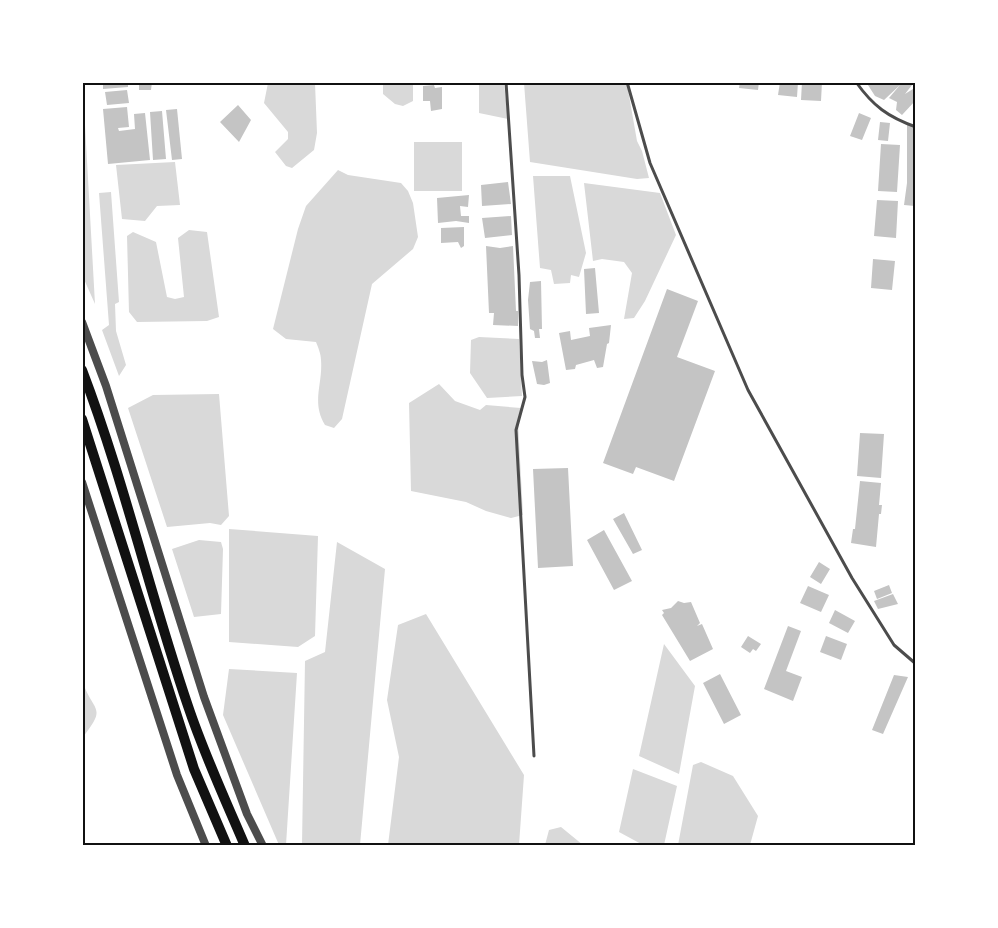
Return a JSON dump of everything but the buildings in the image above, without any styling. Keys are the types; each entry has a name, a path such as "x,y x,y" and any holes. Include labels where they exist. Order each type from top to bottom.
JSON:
{"highway":[{"path":"82,370 114,463 188,705 209,762 245,846"},
{"path":"82,419 194,769 227,846"}],"street":[{"path":"82,322 105,386 214,726 247,814 263,846"},
{"path":"82,482 177,775 206,846"}],"lane":[{"path":"506,82 525,397 516,430 534,756"},
{"path":"627,82 650,163 748,390 852,578 894,645 915,664"},
{"path":"856,82 870,102 900,121 915,127"}],"shaded area":[{"path":"620,82 627,84 637,141 649,178 637,179 530,162 524,83"},
{"path":"268,83 315,83 317,133 314,150 292,168 286,166 275,152 288,139 288,132 264,103"},
{"path":"383,83 413,83 413,101 403,106 395,104 383,94"},
{"path":"479,83 504,83 508,119 479,113"},
{"path":"83,89 95,304 83,277"},
{"path":"414,142 462,142 462,191 414,191"},
{"path":"175,162 180,205 157,206 145,221 122,219 116,165"},
{"path":"338,170 348,175 401,183 408,191 413,203 418,237 413,249 372,284 342,419 334,428 325,425 319,409 321,360 316,342 286,339 273,329 306,206"},
{"path":"533,176 570,176 586,253 579,277 571,275 570,283 554,284 551,270 540,268"},
{"path":"584,183 660,193 676,235 645,301 634,318 624,319 632,273 624,262 602,259 593,261"},
{"path":"111,192 119,302 115,304 116,331 126,365 119,376 102,330 109,325 99,193"},
{"path":"189,230 207,232 219,317 207,321 137,322 129,312 127,236 133,232 156,242 167,297 175,299 184,297 178,238"},
{"path":"479,337 519,339 522,396 487,398 470,373 471,340"},
{"path":"439,384 455,401 480,410 486,405 521,408 518,422 523,515 511,518 466,502 411,491 409,403"},
{"path":"219,394 229,516 221,525 210,523 167,527 128,408 153,395"},
{"path":"229,529 318,536 315,636 298,647 229,642"},
{"path":"199,540 221,542 223,549 221,614 194,617 172,549"},
{"path":"337,542 385,569 360,845 302,845 305,661 325,652"},
{"path":"426,614 524,775 519,845 388,845 399,757 387,700 398,625"},
{"path":"664,644 695,686 679,774 639,756"},
{"path":"229,669 297,673 286,845 279,845 223,715"},
{"path":"83,683 96,714 95,720 83,737"},
{"path":"701,762 733,776 758,816 750,845 678,845 693,765"},
{"path":"633,769 677,786 664,845 643,845 619,832"},
{"path":"561,827 583,845 545,845 549,830"}]}
